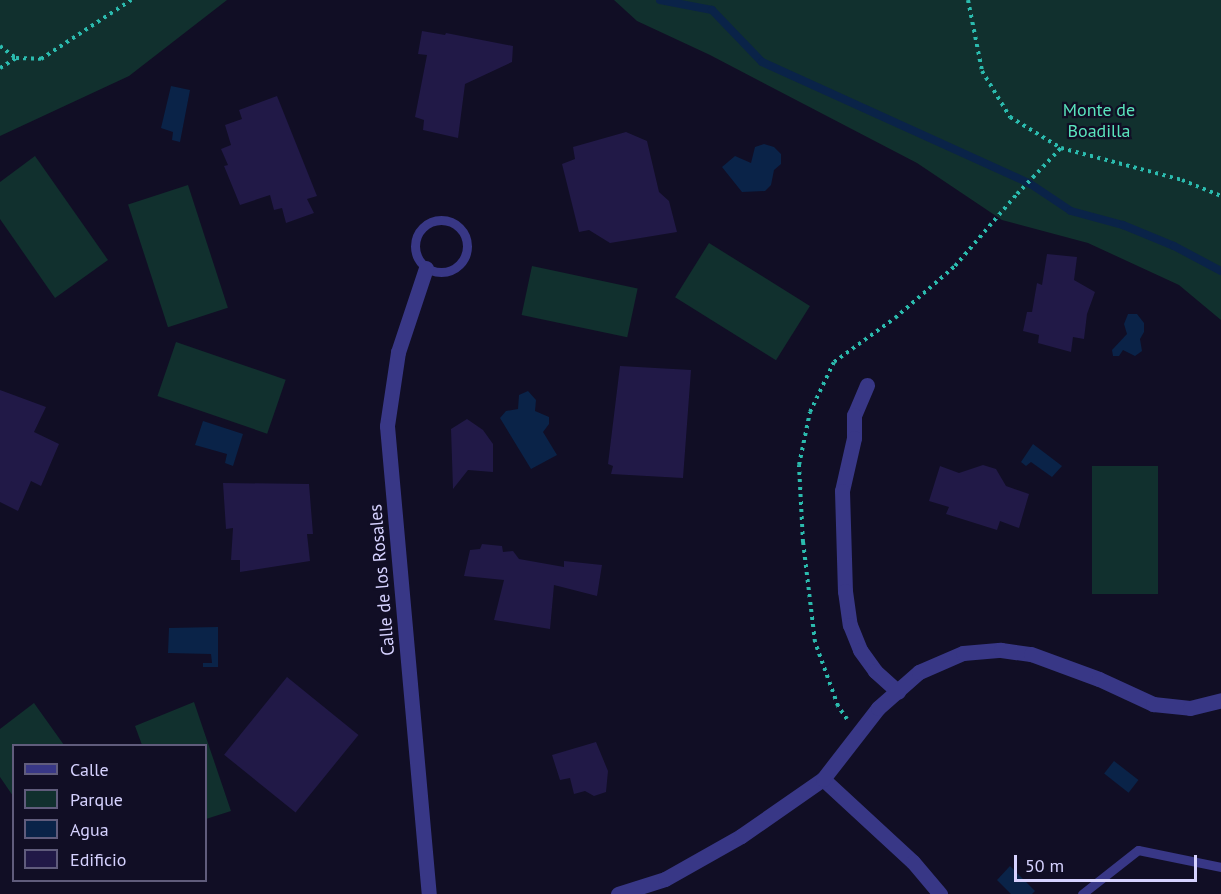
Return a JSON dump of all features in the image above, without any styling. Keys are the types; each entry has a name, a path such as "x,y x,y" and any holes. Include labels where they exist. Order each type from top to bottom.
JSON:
{"street":[{"name":"Calle de los Rosales","path":"426,268 398,352 387,426 429,894"},
{"path":"867,385 854,415 854,438 842,491 846,591 850,626 860,650 875,671 898,692"},
{"path":"618,894 665,879 741,836 823,779 878,708 919,672 963,653 1001,650 1031,654 1099,679 1153,704 1190,708 1221,700"},
{"path":"823,779 913,862 940,894"}],"lane":[{"path":"435,221 456,225 463,233 467,247 460,263 442,272 426,268 418,258 415,247 419,233 425,226 435,221"},
{"path":"1082,894 1138,850 1221,867"}],"path":[{"path":"0,68 16,58 41,59 131,0"},
{"path":"968,0 982,71 1010,117 1061,148 1182,180 1221,196"},
{"path":"0,46 16,58"},
{"path":"858,734 838,706 815,642 803,542 799,465 810,412 834,362 896,318 955,266 1017,194 1061,148"}],"green space":[{"path":"0,0 227,0 129,76 0,136"},
{"name":"Monte de Boadilla","path":"614,0 1221,0 1221,320 1179,285 1088,243 1002,220 917,163 710,55 637,21"},
{"path":"35,156 108,260 55,298 0,219 0,182"},
{"path":"188,185 228,308 168,327 128,204"},
{"path":"709,243 810,306 776,360 675,297"},
{"path":"532,266 638,288 627,337 522,315"},
{"path":"176,342 286,380 267,434 157,396"},
{"path":"1092,466 1158,466 1158,594 1092,594"},
{"path":"194,702 231,811 207,819 207,744 142,744 135,726"},
{"path":"34,703 63,744 12,744 12,795 0,777 0,729"}],"water":[{"path":"171,86 190,90 180,142 172,140 173,132 161,128"},
{"path":"764,144 774,147 781,154 781,164 774,170 771,185 765,191 742,192 722,167 735,156 751,163 755,147"},
{"path":"1128,314 1137,314 1144,323 1144,332 1140,339 1142,351 1135,356 1123,350 1119,356 1113,356 1112,350 1127,334 1124,324"},
{"path":"528,391 536,400 535,411 549,417 549,424 543,432 557,455 531,469 500,418 506,411 518,409 519,395"},
{"path":"203,421 243,434 233,466 225,463 227,454 195,445"},
{"path":"1033,444 1062,466 1052,477 1031,462 1026,466 1021,462"},
{"path":"218,627 218,667 203,667 203,663 212,663 211,654 168,653 169,628"},
{"path":"1114,761 1138,780 1129,793 1104,774"},
{"path":"1010,866 1035,891 1032,894 1011,894 997,880"}],"building":[{"path":"422,31 445,35 446,33 513,46 512,62 465,84 458,138 423,130 424,120 415,117 427,55 418,54"},
{"path":"277,96 317,196 307,199 314,213 286,223 282,208 274,210 270,195 240,205 224,166 228,165 221,149 231,145 225,125 242,119 239,110"},
{"path":"626,132 647,141 659,192 669,201 677,232 610,243 589,230 579,232 562,164 575,159 573,147"},
{"path":"1047,254 1077,257 1074,280 1095,292 1087,314 1084,339 1073,337 1071,352 1038,343 1039,335 1023,331 1027,312 1032,312 1037,283 1042,285"},
{"path":"620,366 691,370 683,478 611,474 613,466 608,464"},
{"path":"0,390 46,407 34,432 59,444 41,486 31,481 18,511 0,502"},
{"path":"467,419 483,430 493,444 493,472 468,470 453,489 451,429"},
{"path":"983,465 996,469 1006,486 1029,494 1019,528 1000,521 997,530 946,514 949,507 929,501 940,466 959,473"},
{"path":"223,483 309,484 313,534 307,534 310,561 240,572 240,560 231,560 233,528 226,529"},
{"path":"482,544 502,546 503,552 513,551 519,559 564,567 564,561 602,565 597,596 554,585 550,629 494,620 504,580 464,576 470,550 480,549"},
{"path":"287,677 358,735 296,813 224,755"},
{"path":"596,742 608,771 606,792 594,796 585,791 574,794 570,778 560,780 552,755"}],"waterway":[{"path":"660,0 712,10 762,62 1029,183 1071,211 1123,225 1174,246 1221,271"}]}
